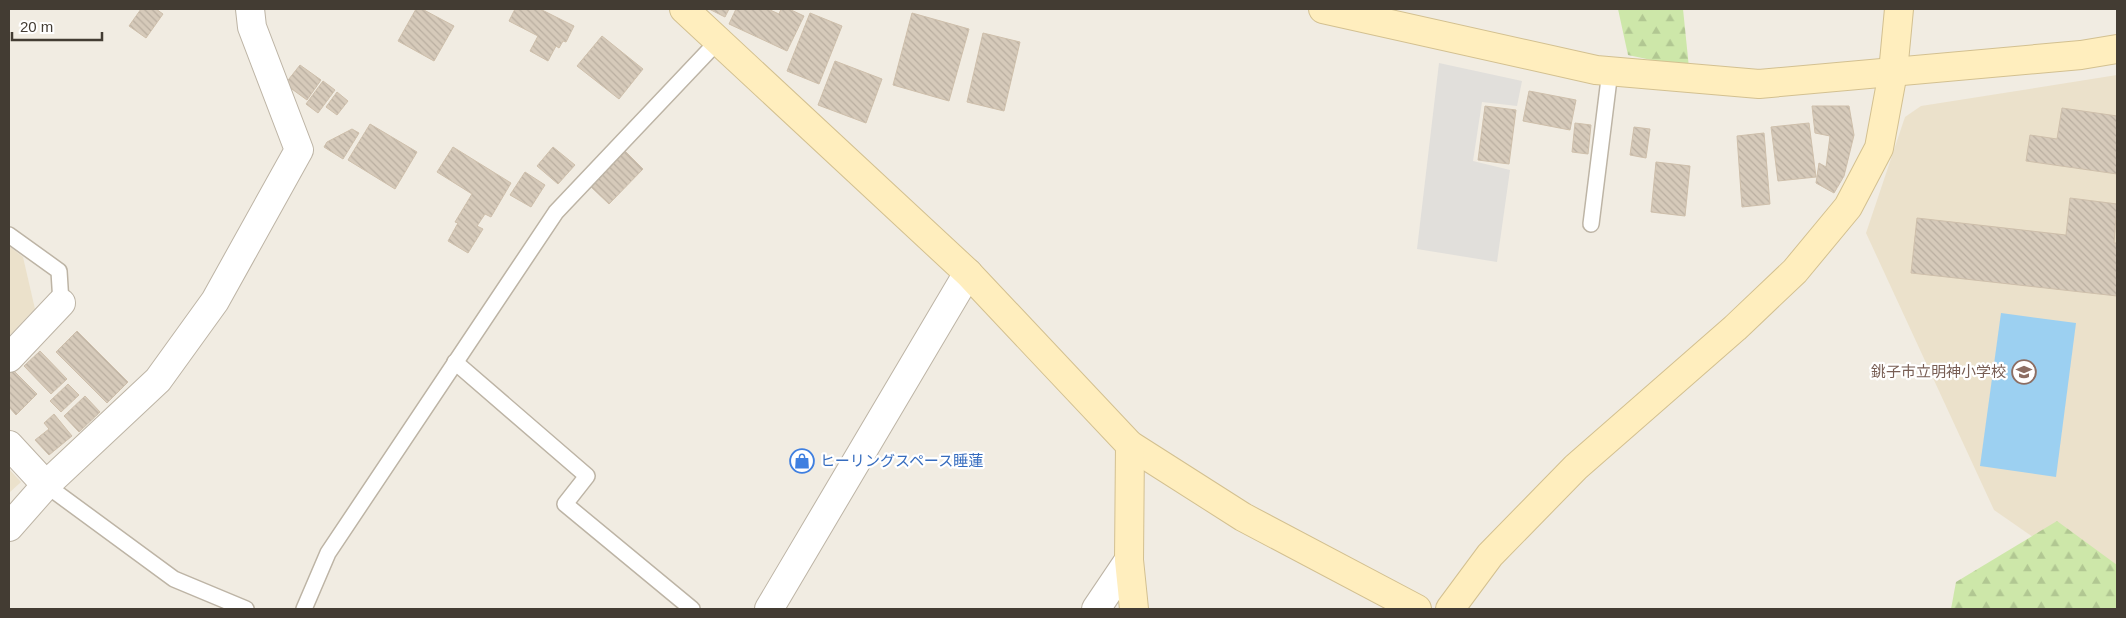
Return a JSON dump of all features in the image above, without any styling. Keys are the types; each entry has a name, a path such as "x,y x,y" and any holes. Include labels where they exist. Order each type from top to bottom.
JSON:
{"street":[{"path":"9,527 46,485 158,380 215,301 299,150 252,27 250,9"},
{"path":"684,9 968,274 1130,446 1243,517 1417,609"},
{"path":"1323,9 1610,71 1759,84 2081,55 2117,49"},
{"path":"1450,609 1490,555 1576,467 1735,328 1795,271 1848,207 1879,148 1893,72 1899,9"},
{"path":"769,609 968,274"},
{"path":"9,358 61,303"},
{"path":"9,445 46,485"},
{"path":"1130,446 1129,560 1134,609"},
{"path":"1096,609 1129,560"}],"lane":[{"path":"304,609 328,553 556,212 718,41"},
{"path":"1591,224 1610,71"},
{"path":"9,235 59,271 61,303"},
{"path":"455,362 587,476 564,504 692,609"},
{"path":"46,485 174,579 246,609"}],"shaded area":[{"path":"1439,63 1522,81 1517,106 1482,102 1473,161 1510,170 1497,262 1417,249"},
{"name":"銚子市立明神小学校","path":"2117,75 2117,595 1994,510 1866,233 1905,117 1921,106"},
{"path":"9,246 23,257 35,309 9,336"},
{"path":"9,469 21,482 9,493"}],"green space":[{"path":"1618,9 1683,9 1689,68 1628,55"},
{"path":"2057,521 2117,565 2117,609 1951,609 1956,582"}],"water":[{"path":"2001,313 2076,323 2056,477 1980,466"}],"building":[{"path":"141,9 156,9 163,14 146,38 129,26"},
{"path":"416,9 422,9 454,26 434,61 398,41"},
{"path":"515,9 540,9 574,26 566,42 563,41 559,48 556,46 548,61 530,51 538,36 509,21"},
{"path":"709,9 729,9 725,17"},
{"path":"736,9 768,9 779,14 781,9 789,9 804,16 787,51 729,24"},
{"path":"810,13 842,26 819,84 787,71"},
{"path":"912,13 969,29 949,101 893,85"},
{"path":"983,33 1020,42 1004,111 967,102"},
{"path":"602,36 643,69 619,99 577,66"},
{"path":"835,61 882,79 866,123 818,105"},
{"path":"300,65 321,80 307,100 285,84"},
{"path":"323,81 335,90 318,113 306,104"},
{"path":"1529,91 1576,100 1570,130 1523,121"},
{"path":"337,92 348,101 337,115 326,107"},
{"path":"1485,106 1516,110 1509,164 1478,160"},
{"path":"1812,106 1849,106 1854,135 1844,176 1834,193 1816,183 1819,163 1826,167 1830,136 1815,133"},
{"path":"2062,108 2117,116 2117,174 2026,161 2030,135 2057,139"},
{"path":"1575,123 1591,125 1588,154 1572,152"},
{"path":"1809,123 1816,177 1778,181 1771,127"},
{"path":"370,124 417,152 395,189 348,160"},
{"path":"1634,127 1650,129 1646,158 1630,155"},
{"path":"352,129 359,133 343,159 324,147 327,142"},
{"path":"1764,133 1770,204 1742,207 1737,136"},
{"path":"453,147 511,183 491,217 485,214 477,226 483,229 468,253 448,241 458,223 455,222 472,194 437,172"},
{"path":"553,147 575,165 558,184 537,166"},
{"path":"624,150 643,169 609,204 589,185"},
{"path":"1656,162 1690,166 1685,216 1651,212"},
{"path":"525,172 545,185 531,207 510,195"},
{"path":"2070,198 2117,204 2114,243 2117,243 2117,296 1911,273 1917,218 2066,235"},
{"path":"77,331 128,382 107,403 56,352"},
{"path":"40,351 67,379 51,394 24,366"},
{"path":"13,370 37,394 16,415 9,407 9,374"},
{"path":"68,384 79,395 61,412 50,401"},
{"path":"85,396 100,412 79,432 64,416"},
{"path":"54,414 72,436 49,455 35,440 49,429 44,423"}],"place":[{"name":"銚子市立明神小学校","path":"2024,372"},
{"name":"ヒーリングスペース睡蓮","path":"802,461"}]}
